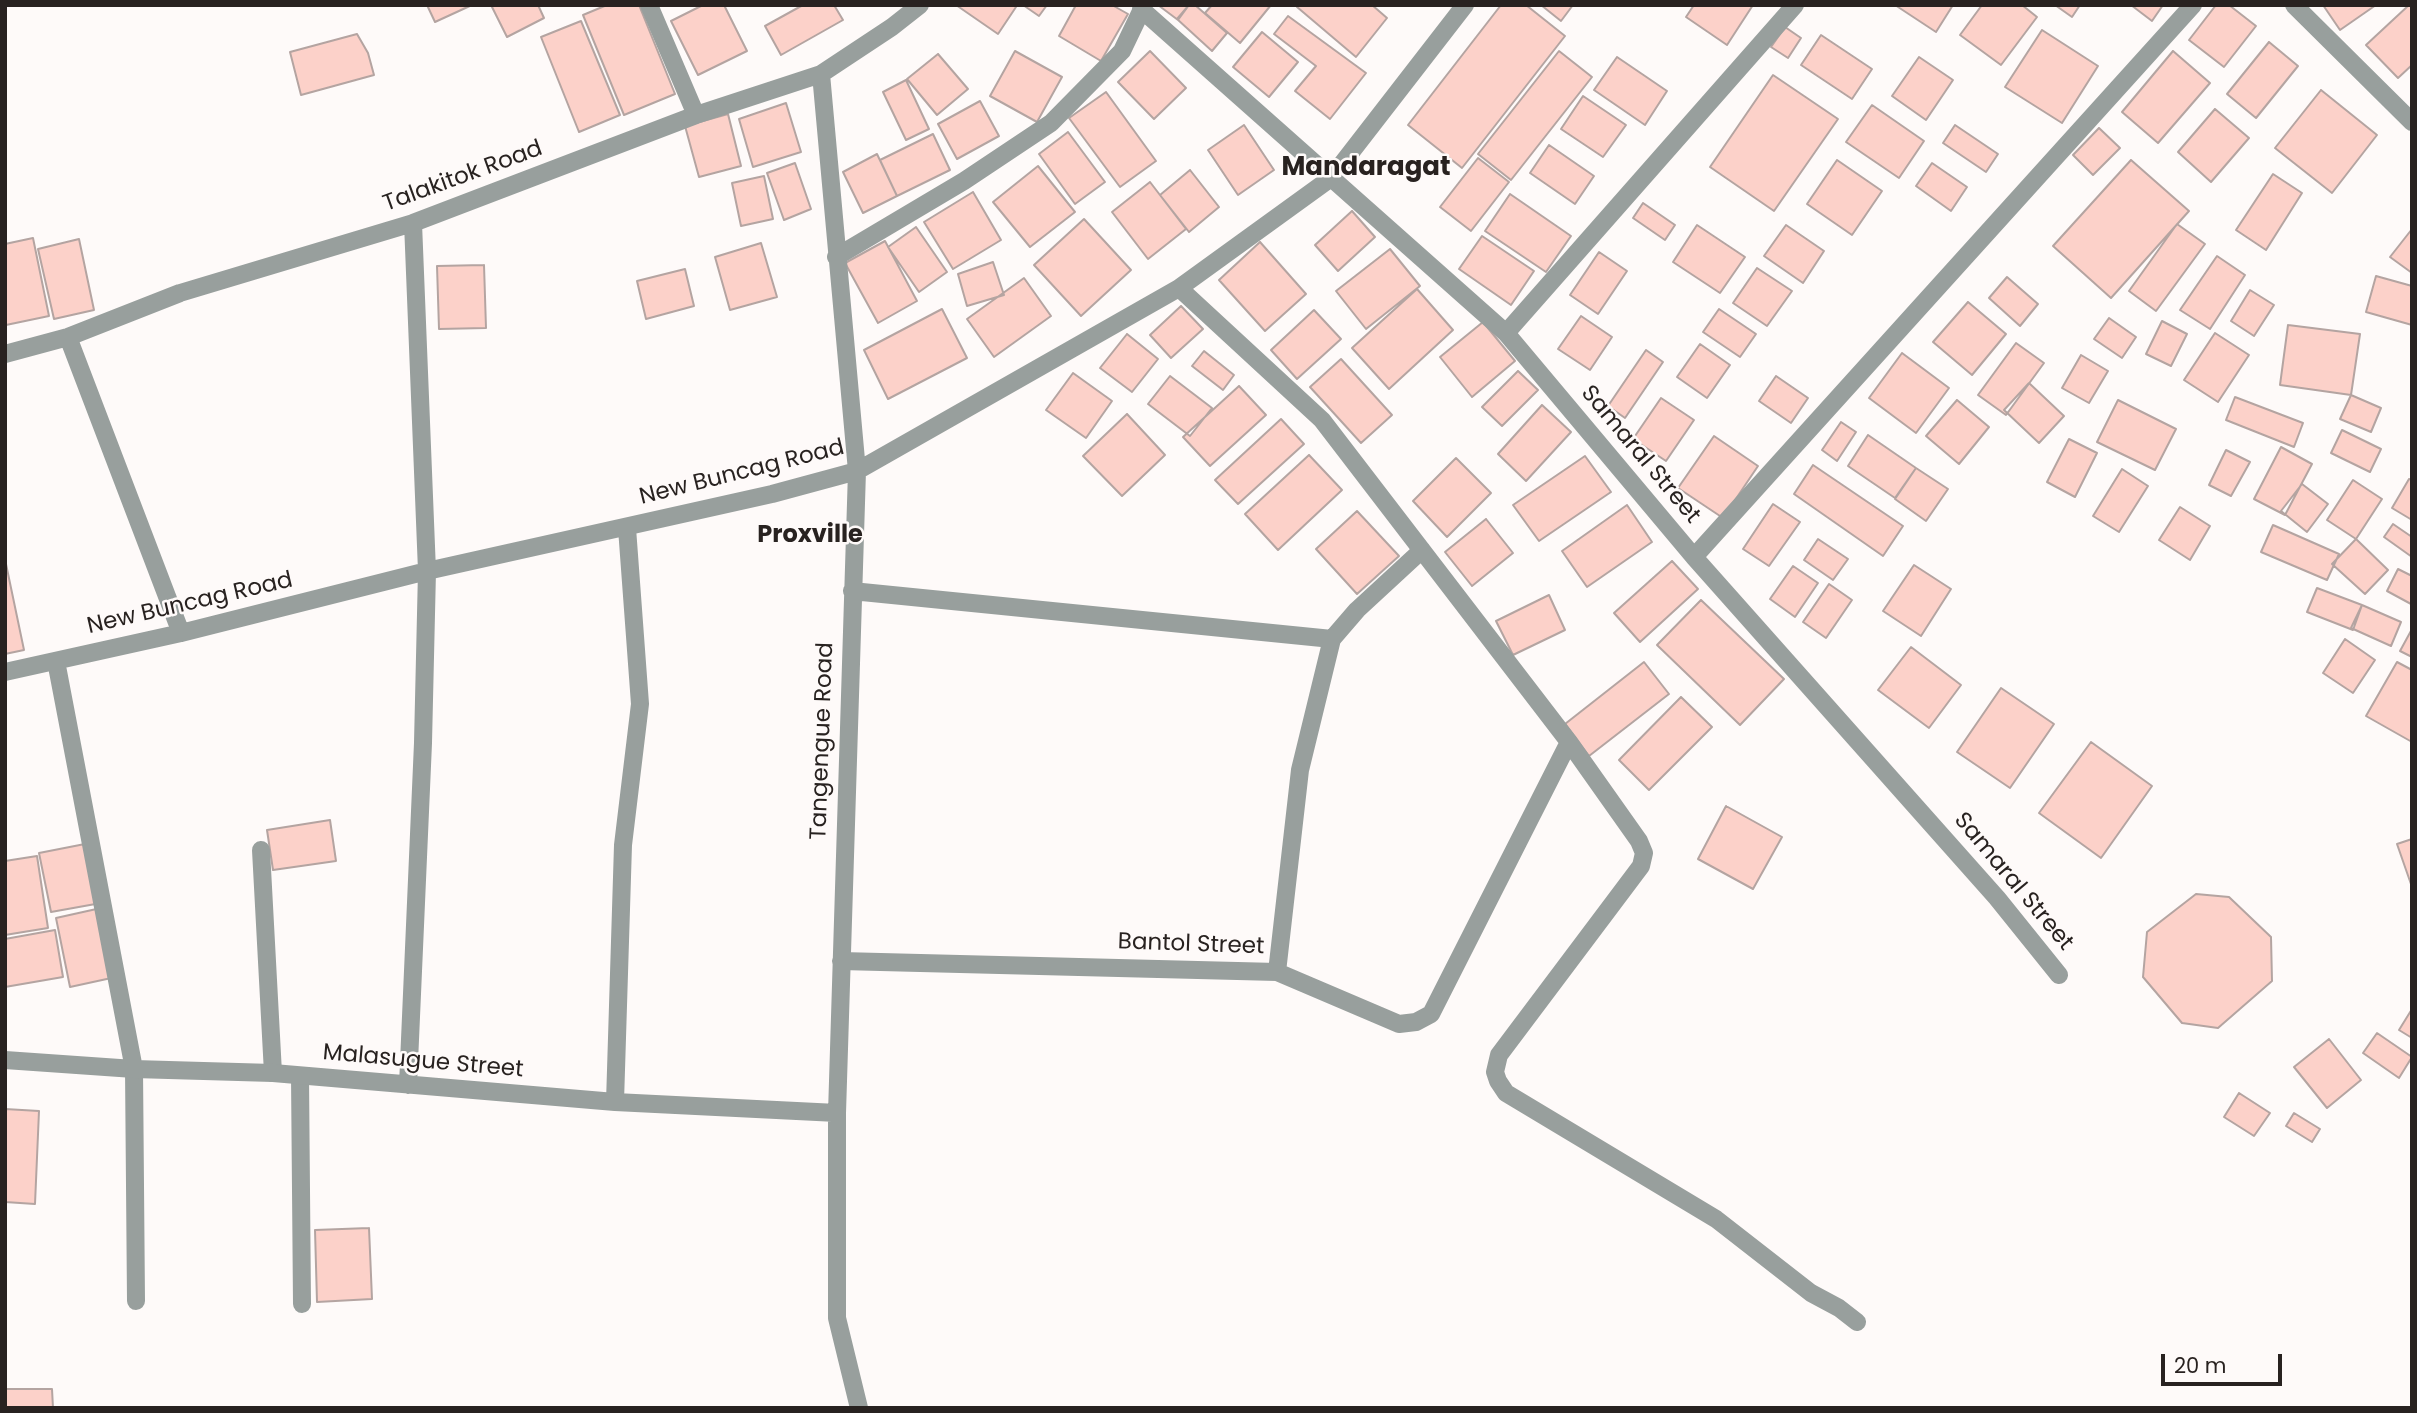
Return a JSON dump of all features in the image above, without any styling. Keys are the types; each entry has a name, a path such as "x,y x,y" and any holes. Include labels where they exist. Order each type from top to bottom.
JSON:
{"street":[{"path":"649,5 696,115"},
{"name":"Talakitok Road","path":"5,354 68,337 180,293 413,223 696,115 821,74 920,5"},
{"name":"New Buncag Road","path":"5,672 181,634 427,570 627,528 857,471 1179,288 1331,178 1465,5"},
{"path":"1506,333 1795,5"},
{"path":"1694,557 2193,5"},
{"path":"2294,5 2412,122"},
{"path":"836,257 964,181 1051,123 1122,51 1143,7"},
{"name":"Samaral Street","path":"1143,7 1506,333 1694,557 1979,877 2059,975"},
{"name":"Tangengue Road","path":"821,74 857,471 837,1113 837,1318 859,1408"},
{"path":"408,1085 423,743 427,570 413,223"},
{"path":"1179,288 1322,420 1569,742 1639,841 1644,853 1641,866 1499,1055 1495,1072 1498,1081 1506,1093 1716,1219 1811,1293 1839,1308 1857,1322"},
{"path":"68,337 181,634"},
{"path":"615,1102 623,845 640,704 627,528"},
{"path":"1277,972 1300,770 1332,639 1357,610 1422,550"},
{"path":"852,591 1332,639"},
{"path":"56,661 134,1069 136,1301"},
{"name":"Bantol Street","path":"841,961 1277,972 1399,1024 1416,1022 1431,1014 1569,742"},
{"path":"261,850 272,1073"},
{"name":"Malasugue Street","path":"5,1060 134,1069 272,1073 615,1102 837,1113"},
{"path":"300,1076 302,1304"}],"building":[{"path":"427,5 472,5 435,22"},
{"path":"491,5 538,5 544,18 507,37"},
{"path":"607,5 639,5 675,94 624,115 583,15"},
{"path":"703,5 724,5 747,51 698,75 671,21"},
{"path":"803,5 834,5 843,20 781,55 765,26"},
{"path":"956,5 1014,5 1016,7 998,34"},
{"path":"1023,5 1047,5 1039,16"},
{"path":"1076,5 1112,5 1128,14 1101,61 1059,36"},
{"path":"1158,5 1189,5 1178,20"},
{"path":"1189,5 1195,5 1227,33 1212,51 1177,19"},
{"path":"1212,5 1271,5 1240,43 1205,13"},
{"path":"1372,5 1387,18 1356,57 1297,7"},
{"path":"1501,5 1526,5 1565,36 1462,168 1408,125"},
{"path":"1541,5 1573,5 1561,21"},
{"path":"1694,5 1753,5 1727,45 1686,17"},
{"path":"1895,5 1953,5 1936,32"},
{"path":"1982,5 2022,5 2037,17 2001,65 1960,35"},
{"path":"2055,5 2080,5 2072,17"},
{"path":"2131,5 2163,5 2152,21"},
{"path":"2216,5 2229,5 2256,26 2224,67 2189,40"},
{"path":"2323,5 2376,5 2340,30"},
{"path":"2412,5 2412,65 2398,78 2366,45"},
{"path":"1288,16 1366,73 1330,119 1295,91 1316,66 1274,34"},
{"path":"581,21 620,115 579,132 541,37"},
{"path":"1785,27 1801,38 1788,58 1771,47"},
{"path":"2042,30 2098,66 2062,123 2005,87"},
{"path":"1262,32 1298,62 1269,97 1233,67"},
{"path":"357,34 368,53 374,75 301,95 290,52"},
{"path":"1821,35 1872,69 1852,99 1801,65"},
{"path":"2269,42 2298,66 2256,118 2227,94"},
{"path":"1015,51 1062,77 1037,122 990,96"},
{"path":"1150,51 1186,88 1154,119 1118,82"},
{"path":"1559,51 1592,77 1511,180 1478,154"},
{"path":"2173,51 2210,83 2158,143 2122,112"},
{"path":"938,54 968,89 937,115 907,79"},
{"path":"1617,57 1667,91 1645,125 1594,90"},
{"path":"1919,57 1953,80 1926,120 1892,96"},
{"path":"1773,75 1838,119 1774,211 1710,167"},
{"path":"906,80 929,129 906,140 883,92"},
{"path":"2321,90 2377,135 2332,193 2275,148"},
{"path":"1106,92 1156,161 1120,187 1069,118"},
{"path":"1583,96 1626,125 1603,157 1561,129"},
{"path":"980,101 999,136 957,159 938,124"},
{"path":"786,103 801,152 753,167 739,119"},
{"path":"1872,105 1924,141 1899,178 1846,142"},
{"path":"2215,109 2249,138 2211,182 2178,152"},
{"path":"728,114 741,166 699,177 685,126"},
{"path":"1244,125 1274,170 1238,195 1208,150"},
{"path":"1955,125 1998,154 1986,172 1943,143"},
{"path":"2099,128 2120,148 2093,175 2073,155"},
{"path":"1068,132 1105,182 1075,204 1039,154"},
{"path":"933,134 950,170 897,196 880,160"},
{"path":"1549,145 1594,176 1575,204 1530,173"},
{"path":"877,154 897,196 863,213 843,172"},
{"path":"1478,158 1509,182 1471,231 1440,207"},
{"path":"1837,160 1882,191 1852,235 1807,204"},
{"path":"2131,160 2189,211 2111,298 2053,246"},
{"path":"795,163 811,209 784,220 767,173"},
{"path":"1932,163 1967,187 1951,211 1916,186"},
{"path":"1038,166 1075,212 1030,247 993,202"},
{"path":"1190,170 1219,207 1189,232 1160,195"},
{"path":"2273,174 2302,193 2266,250 2236,230"},
{"path":"764,176 773,219 741,226 732,183"},
{"path":"1150,182 1186,229 1148,259 1112,212"},
{"path":"973,192 1001,240 953,269 924,222"},
{"path":"1510,194 1571,236 1546,272 1485,231"},
{"path":"1643,203 1675,225 1665,240 1633,218"},
{"path":"1352,211 1375,237 1338,271 1315,245"},
{"path":"1084,219 1131,270 1081,316 1034,265"},
{"path":"2177,224 2205,244 2156,311 2129,291"},
{"path":"1697,225 1745,257 1720,293 1673,262"},
{"path":"1786,225 1824,251 1803,283 1764,256"},
{"path":"916,227 947,272 919,292 888,247"},
{"path":"2412,229 2412,273 2390,257"},
{"path":"1482,236 1534,271 1511,305 1459,269"},
{"path":"33,238 49,316 6,325 5,244"},
{"path":"79,239 94,310 54,319 38,249"},
{"path":"885,241 917,301 878,323 845,263"},
{"path":"1260,242 1306,294 1265,331 1219,280"},
{"path":"761,243 777,297 730,310 715,257"},
{"path":"1390,249 1420,286 1366,329 1336,291"},
{"path":"1599,252 1627,271 1598,314 1570,295"},
{"path":"2217,256 2245,275 2210,329 2180,310"},
{"path":"993,262 1004,295 967,306 958,274"},
{"path":"484,265 486,328 439,329 437,266"},
{"path":"1757,268 1792,291 1767,326 1733,303"},
{"path":"685,269 694,306 646,319 637,281"},
{"path":"2376,276 2412,286 2412,325 2366,312"},
{"path":"2007,277 2038,304 2020,326 1989,298"},
{"path":"1024,278 1051,316 994,357 967,319"},
{"path":"1417,289 1453,330 1389,389 1352,348"},
{"path":"2250,290 2274,305 2254,336 2231,321"},
{"path":"1968,302 2006,334 1972,375 1933,342"},
{"path":"1181,306 1203,329 1171,358 1150,335"},
{"path":"942,309 967,358 888,399 864,350"},
{"path":"1719,309 1756,334 1740,357 1703,332"},
{"path":"1314,310 1341,339 1297,379 1271,350"},
{"path":"1581,316 1612,337 1590,370 1558,349"},
{"path":"2109,318 2136,337 2122,358 2094,339"},
{"path":"2162,321 2187,334 2171,366 2146,354"},
{"path":"1483,322 1515,361 1472,397 1440,357"},
{"path":"2288,325 2360,334 2351,395 2280,385"},
{"path":"2215,333 2249,355 2218,402 2184,380"},
{"path":"1127,334 1158,359 1132,392 1100,368"},
{"path":"2016,343 2044,363 2006,415 1978,395"},
{"path":"1700,344 1730,365 1707,398 1677,377"},
{"path":"1646,350 1663,362 1625,418 1608,406"},
{"path":"1204,351 1234,375 1223,390 1192,366"},
{"path":"1902,353 1949,388 1916,433 1869,398"},
{"path":"2081,355 2108,371 2089,403 2062,388"},
{"path":"1341,359 1392,415 1361,443 1310,387"},
{"path":"1518,371 1538,390 1502,426 1482,407"},
{"path":"1073,373 1112,401 1086,438 1046,410"},
{"path":"1170,376 1212,408 1190,436 1148,404"},
{"path":"1776,376 1808,398 1791,423 1759,401"},
{"path":"2029,383 2064,416 2039,443 2004,410"},
{"path":"1239,386 1266,415 1210,466 1183,437"},
{"path":"2351,395 2381,408 2371,432 2340,419"},
{"path":"2235,397 2303,423 2294,447 2226,420"},
{"path":"1661,398 1694,420 1666,461 1633,439"},
{"path":"1957,400 1989,427 1959,464 1926,436"},
{"path":"2118,400 2176,429 2155,470 2097,442"},
{"path":"1542,405 1571,432 1526,481 1498,454"},
{"path":"1127,414 1165,455 1122,496 1083,456"},
{"path":"1281,419 1304,444 1238,504 1215,480"},
{"path":"1841,422 1856,432 1837,461 1822,450"},
{"path":"2342,430 2381,449 2370,472 2331,453"},
{"path":"1868,435 1916,468 1895,498 1848,466"},
{"path":"1714,436 1758,466 1723,518 1678,488"},
{"path":"2069,439 2097,453 2075,497 2047,482"},
{"path":"2281,447 2312,464 2285,515 2254,499"},
{"path":"2226,450 2250,462 2231,496 2209,485"},
{"path":"1309,455 1342,490 1278,550 1245,514"},
{"path":"1585,456 1611,492 1539,541 1513,505"},
{"path":"1456,458 1491,493 1447,537 1413,501"},
{"path":"1813,465 1903,526 1883,556 1794,494"},
{"path":"1916,468 1948,489 1926,521 1895,499"},
{"path":"2122,469 2148,486 2119,532 2093,516"},
{"path":"2409,479 2412,480 2412,520 2392,508"},
{"path":"2353,480 2382,499 2356,539 2327,520"},
{"path":"2302,484 2328,504 2307,532 2281,511"},
{"path":"1773,504 1800,522 1769,566 1743,549"},
{"path":"1627,505 1652,542 1587,587 1562,551"},
{"path":"2180,507 2210,526 2190,560 2159,540"},
{"path":"1357,511 1399,556 1357,594 1316,549"},
{"path":"1486,519 1513,553 1472,586 1445,552"},
{"path":"2393,524 2412,537 2412,557 2384,537"},
{"path":"2273,525 2339,554 2327,580 2261,552"},
{"path":"1818,539 1848,559 1833,580 1804,560"},
{"path":"2356,539 2388,570 2365,594 2332,564"},
{"path":"1672,561 1698,589 1640,642 1614,613"},
{"path":"5,564 24,650 5,654"},
{"path":"1914,565 1951,589 1921,636 1883,611"},
{"path":"1793,566 1818,583 1795,617 1770,599"},
{"path":"2398,569 2412,576 2411,604 2387,591"},
{"path":"1829,584 1852,600 1826,638 1803,622"},
{"path":"2317,588 2362,605 2353,630 2307,612"},
{"path":"1549,595 1565,630 1513,655 1496,621"},
{"path":"1701,600 1784,679 1740,725 1657,645"},
{"path":"2362,605 2401,622 2391,646 2351,628"},
{"path":"2412,629 2412,657 2400,651"},
{"path":"2345,639 2375,660 2353,693 2323,673"},
{"path":"1911,647 1961,685 1929,728 1878,690"},
{"path":"1644,662 1669,694 1589,756 1565,724"},
{"path":"2397,662 2412,670 2412,742 2366,716"},
{"path":"2001,688 2054,724 2010,788 1957,752"},
{"path":"1681,697 1712,727 1649,790 1619,760"},
{"path":"2091,742 2152,786 2101,858 2039,813"},
{"path":"1726,806 1782,837 1753,889 1698,859"},
{"path":"330,820 336,861 273,870 267,830"},
{"path":"2412,839 2412,887 2397,844"},
{"path":"90,843 101,903 51,912 39,853"},
{"path":"37,856 48,928 5,935 5,861"},
{"path":"2196,894 2229,897 2271,937 2272,981 2218,1028 2182,1023 2143,977 2147,932"},
{"path":"101,908 116,977 70,987 56,918"},
{"path":"55,930 63,977 5,987 5,939"},
{"path":"2412,1009 2412,1038 2399,1030"},
{"path":"2377,1033 2412,1057 2399,1078 2363,1053"},
{"path":"2329,1039 2361,1080 2327,1108 2294,1067"},
{"path":"2239,1093 2270,1113 2254,1136 2224,1117"},
{"path":"5,1109 39,1111 35,1204 5,1202"},
{"path":"2294,1113 2320,1129 2312,1142 2286,1126"},
{"path":"369,1228 372,1299 317,1302 315,1230"},
{"path":"5,1389 52,1389 53,1408 5,1408"}],"district":[{"name":"Mandaragat","path":"1366,168"},
{"name":"Proxville","path":"810,536"}]}
